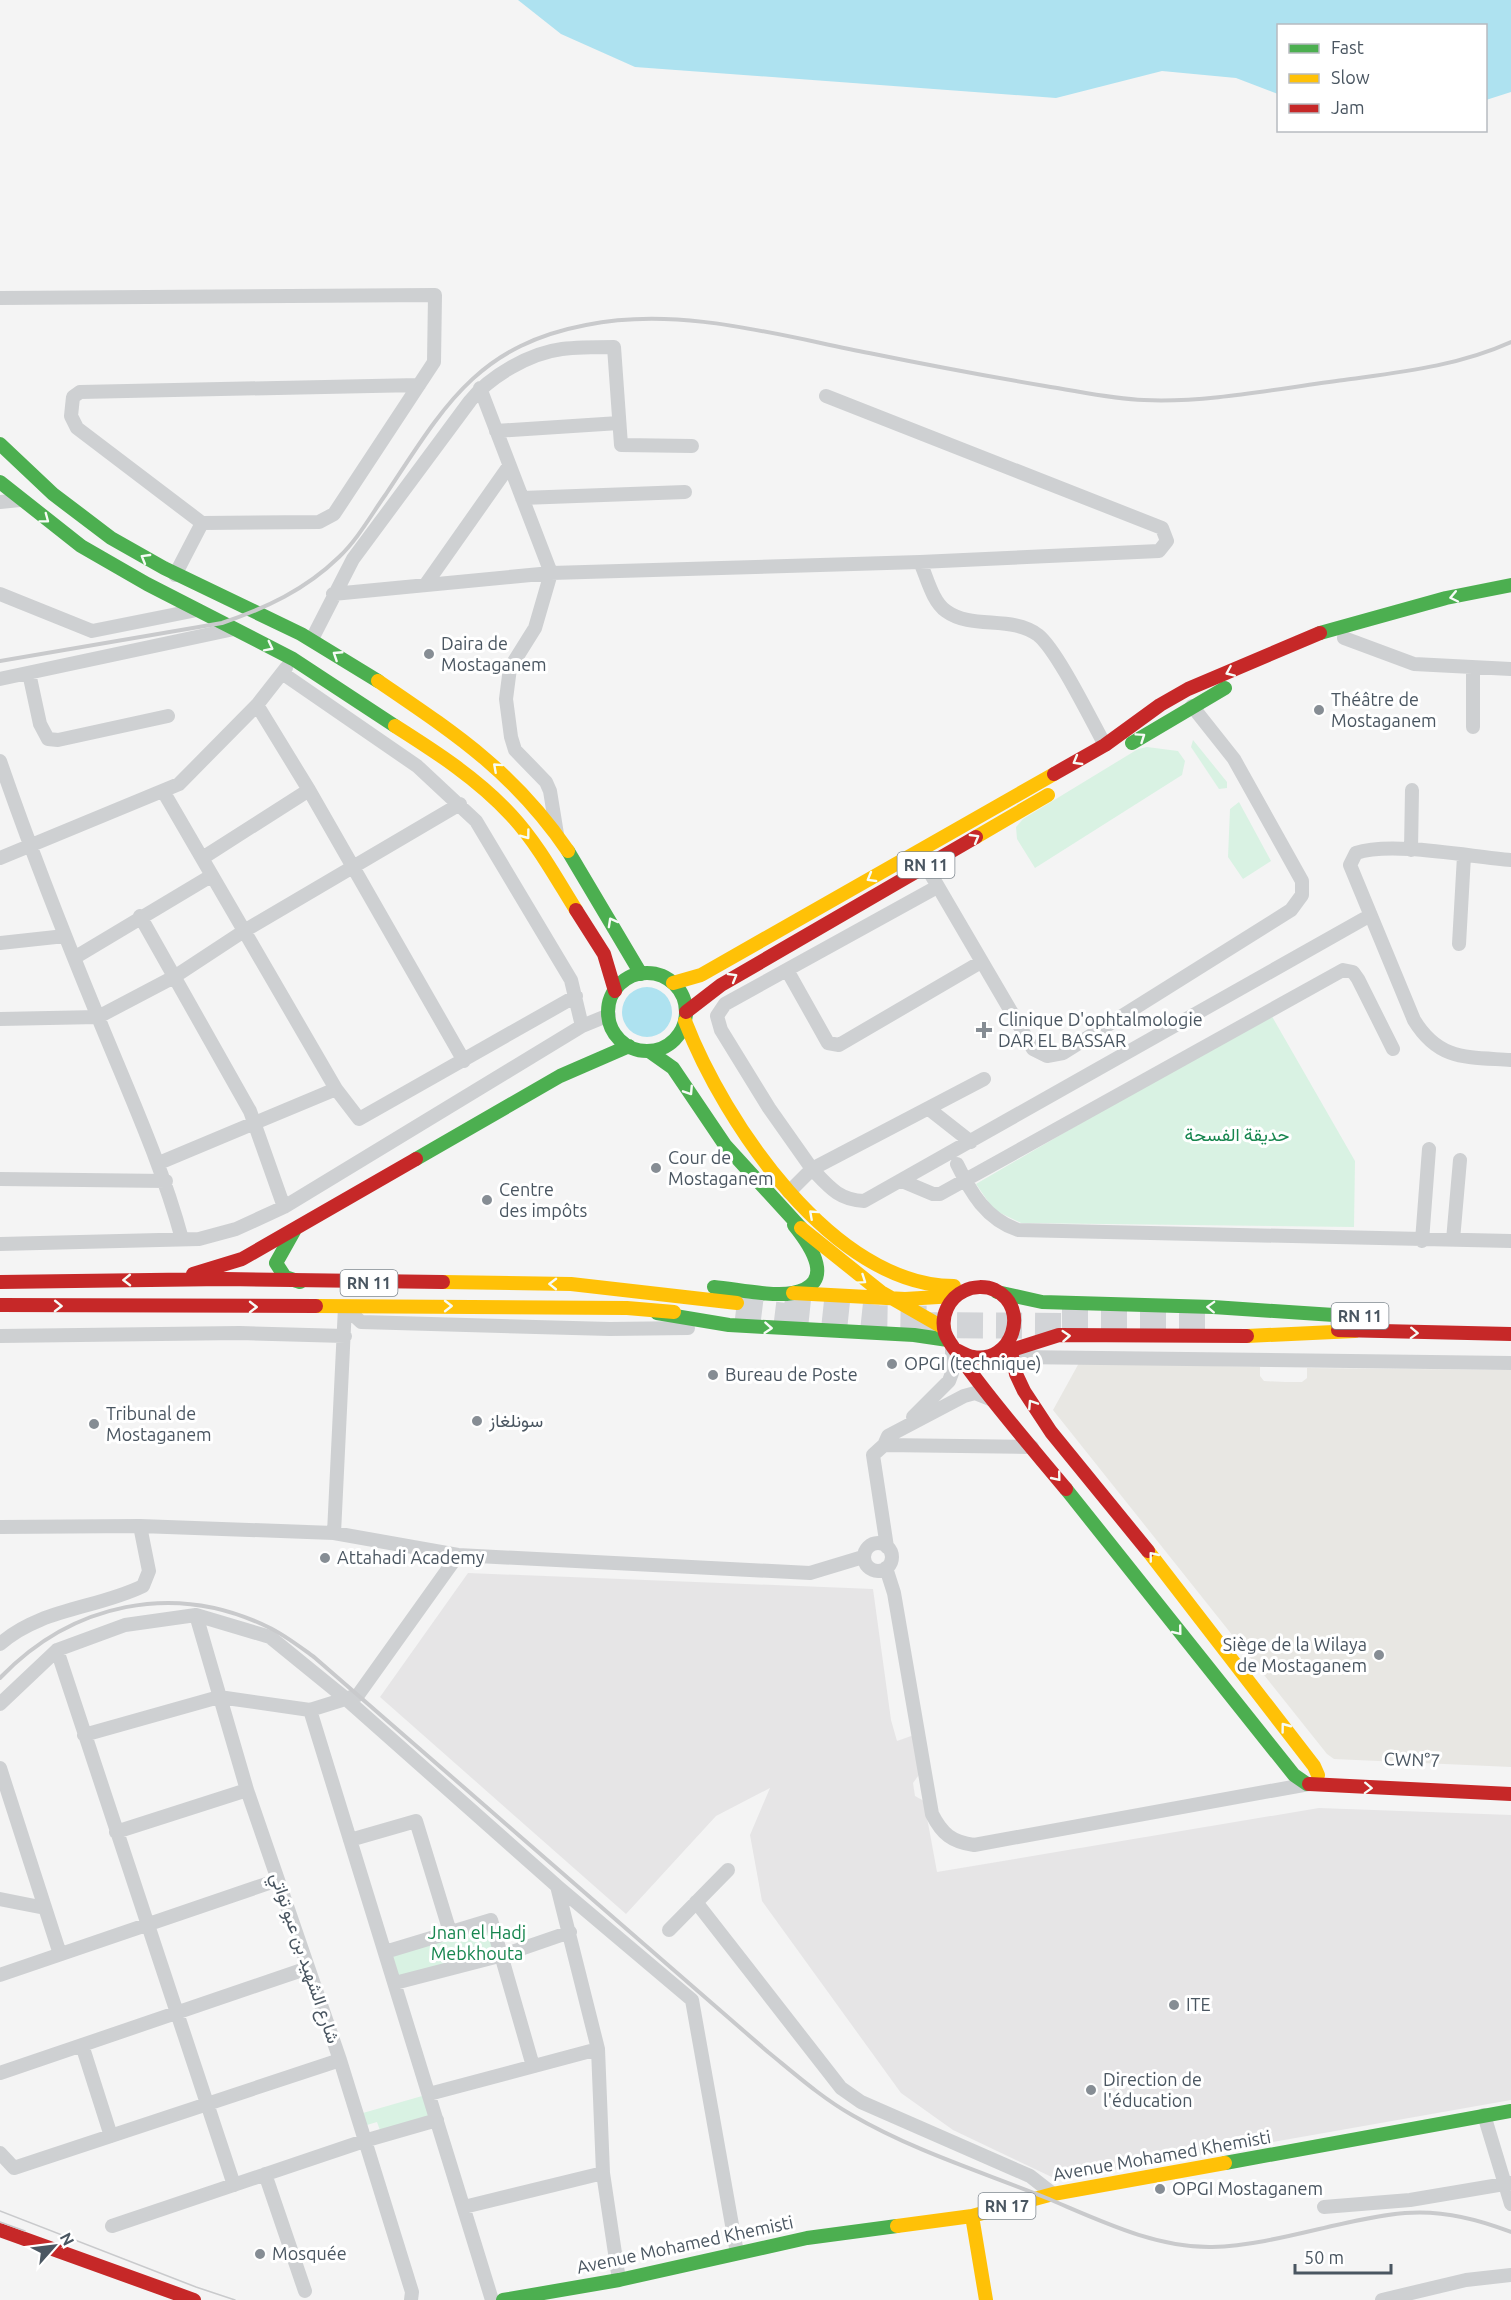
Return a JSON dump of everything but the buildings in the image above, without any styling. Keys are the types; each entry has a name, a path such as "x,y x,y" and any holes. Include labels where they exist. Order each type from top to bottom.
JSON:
{"main road":[{"path":"0,444 84,520 175,575 257,611 312,639 402,697 498,767 526,796 557,835 599,898 640,974"},
{"path":"0,482 81,546 197,610 293,659 458,767 511,815 568,894 604,954 615,991"},
{"name":"RN 11","path":"673,983 701,975 1105,745 1160,705 1188,689 1323,632 1446,598 1511,585"},
{"path":"1467,609 1511,598"},
{"path":"1081,775 1192,706 1290,655 1344,638 1433,617"},
{"name":"RN 11","path":"686,1016 721,984 1062,787"},
{"path":"560,1076 597,1043 609,1018 615,991 621,983 640,974 658,975 673,983 680,991 696,1056 730,1115 789,1192 837,1235 890,1272 924,1284 975,1287 1042,1302 1213,1307 1353,1316"},
{"path":"649,1051 659,1050 676,1039 686,1016"},
{"path":"609,1018 613,1031 629,1046 649,1051 670,1064 724,1144 794,1225 815,1253 818,1270 811,1285 793,1293"},
{"path":"164,1280 210,1270 242,1259 560,1076 629,1046"},
{"path":"794,1225 848,1270 972,1357 990,1357 1059,1335 1226,1337 1356,1330"},
{"path":"218,1307 294,1231"},
{"path":"294,1231 276,1263 278,1272 285,1279 301,1282"},
{"name":"RN 11","path":"0,1282 244,1280 594,1285 736,1307 699,1314 627,1308 0,1305"},
{"path":"594,1285 674,1285 888,1298 954,1296 975,1287"},
{"path":"997,1292 1006,1299 1015,1320 1010,1350 1024,1391 1051,1432 1159,1564 1313,1773"},
{"path":"954,1296 944,1316 950,1341 992,1399 1294,1775 1313,1773 1511,1794"},
{"path":"627,1308 729,1325 914,1335 950,1341"},
{"name":"RN 11","path":"1511,1320 1353,1316 1209,1323 1511,1334"},
{"name":"CWN°7","path":"1313,1773 1511,1782"},
{"name":"Avenue Mohamed Khemisti","path":"503,2300 619,2280 807,2238 972,2216 1053,2194 1511,2111"},
{"path":"972,2216 986,2300"},
{"path":"0,2230 194,2300"}],"street":[{"path":"0,298 435,295 434,362 419,385 334,514 319,522 202,523 77,428 71,416 73,397 80,392 419,385"},
{"path":"312,639 333,594 353,559 480,388 534,357 560,349 614,346 621,445 692,446"},
{"path":"480,388 551,573 535,628 510,668 506,699 515,750 546,782 550,791 557,835"},
{"path":"333,594 551,573 920,562 1159,551 1167,541 1162,528 826,396"},
{"path":"496,431 619,423"},
{"path":"426,584 509,466"},
{"path":"522,498 685,492"},
{"path":"0,502 20,500"},
{"path":"175,575 202,523"},
{"path":"920,562 938,602 946,611 961,618 1019,626 1041,637 1053,653 1105,745"},
{"path":"0,594 92,631 197,610"},
{"path":"0,679 234,629"},
{"path":"1344,638 1414,664 1511,669"},
{"path":"0,858 179,784 257,705 293,659"},
{"path":"1473,668 1473,727"},
{"path":"29,673 40,724 48,740 58,740 168,716"},
{"path":"282,673 417,766 460,804 487,835 571,980 582,1026"},
{"path":"257,705 309,790 464,1060"},
{"path":"926,866 1033,1049 1043,1055 1055,1056 1296,906 1302,895 1302,881 1234,759 1192,706"},
{"path":"0,761 29,846 64,936 166,1181 182,1239"},
{"path":"204,857 309,790"},
{"path":"1411,850 1412,790"},
{"path":"163,791 204,857 211,876 336,1089 355,1117 363,1118 576,996"},
{"path":"0,1019 98,1017 174,977 244,931 460,804"},
{"path":"1511,860 1411,850 1367,850 1352,858 1352,875 1414,1020 1425,1038 1439,1049 1459,1057 1511,1060"},
{"path":"1459,944 1464,856"},
{"path":"74,957 211,876"},
{"path":"938,887 725,1004 717,1016 721,1030 769,1108 812,1169 836,1195 849,1200 864,1201 902,1181 1369,916"},
{"path":"140,916 250,1112 284,1207"},
{"path":"0,943 64,936"},
{"path":"787,969 828,1043 839,1045 981,962"},
{"path":"902,1181 933,1194 940,1194 1343,970 1353,972 1358,979 1393,1048"},
{"path":"0,1244 199,1239 236,1229 284,1207 582,1026 609,1018"},
{"path":"789,1192 812,1169 984,1078"},
{"path":"159,1163 336,1089"},
{"path":"929,1109 971,1142"},
{"path":"1422,1240 1430,1149"},
{"path":"1453,1240 1460,1160"},
{"path":"957,1164 965,1181 990,1216 1003,1225 1018,1230 1511,1241"},
{"path":"0,1179 166,1181"},
{"path":"345,1306 361,1322 610,1329 729,1325"},
{"path":"333,1533 345,1306"},
{"path":"0,1336 240,1333 345,1336"},
{"path":"910,1422 917,1411 949,1381 952,1373 950,1341"},
{"path":"1010,1350 1511,1363"},
{"path":"992,1399 975,1392 910,1422 888,1436 884,1445 873,1455 887,1547 891,1558 886,1568 894,1593 932,1814 947,1836 958,1843 975,1845 1261,1794 1313,1773"},
{"path":"884,1445 1032,1447"},
{"path":"0,1644 44,1617 121,1596 143,1586 149,1571 140,1526"},
{"path":"0,1527 140,1526 333,1533 458,1555 810,1573 864,1557"},
{"path":"886,1568 874,1571 865,1563 864,1557 866,1549 872,1544 887,1547"},
{"path":"84,1736 219,1697 310,1710 358,1695 458,1555"},
{"path":"0,1704 57,1650 125,1624 196,1615 270,1637 345,1698 557,1886 692,2000 737,2253"},
{"name":"شارع الشهيد بن عبو تواتي","path":"196,1615 247,1790 340,2060 412,2292 411,2300"},
{"path":"57,1650 234,2185"},
{"path":"310,1710 492,2300"},
{"path":"0,1768 60,1954"},
{"path":"1261,1794 1294,1775"},
{"path":"116,1832 247,1790"},
{"path":"350,1840 416,1821 450,1932"},
{"path":"669,1930 728,1870"},
{"path":"0,1975 278,1880"},
{"path":"557,1886 598,2049 603,2173 619,2280"},
{"path":"0,1899 45,1908"},
{"path":"696,1902 841,2088 861,2102 1030,2176 1053,2194"},
{"path":"385,1952 491,1920 504,1955 533,2066"},
{"path":"395,1983 504,1955 570,1932"},
{"path":"0,2073 309,1968"},
{"path":"82,2045 111,2136"},
{"path":"429,2094 598,2049"},
{"path":"0,2153 14,2168 340,2060"},
{"path":"1484,2115 1508,2183 1511,2204"},
{"path":"112,2226 364,2141 437,2120"},
{"path":"464,2207 603,2173"},
{"path":"265,2174 305,2291"},
{"path":"1324,2207 1410,2200 1508,2183"},
{"path":"1382,2300 1466,2280 1510,2273"}],"shaded area":[{"name":"Siège de la Wilaya de Mostaganem","path":"1079,1363 1260,1367 1260,1376 1264,1381 1285,1382 1302,1382 1307,1378 1307,1368 1511,1370 1511,1767 1334,1759 1327,1754 1053,1410"},
{"name":"ITE","path":"468,1573 873,1589 891,1720 897,1741 914,1735 921,1772 913,1783 915,1796 924,1801 937,1872 1319,1808 1511,1815 1511,2100 1058,2180 953,2130 901,2093 762,1901 750,1835 770,1788 716,1816 626,1914 380,1697"}],"green space":[{"path":"1193,740 1227,782 1227,788 1219,789 1191,747"},
{"path":"1147,747 1178,751 1185,761 1182,775 1035,868 1017,839 1016,827 1023,819 1138,749"},
{"path":"1239,802 1271,861 1243,879 1228,857 1230,809"},
{"name":"حديقة الفسحة","path":"1270,1013 1355,1161 1354,1227 1021,1223 994,1210 976,1184"},
{"name":"Jnan el Hadj Mebkhouta","path":"491,1920 503,1955 395,1983 385,1952"},
{"path":"429,2094 437,2120 382,2136 377,2122 360,2127 356,2115"}],"water":[{"path":"518,0 1511,0 1511,92 1487,100 1487,24 1277,24 1277,94 1236,78 1162,71 1056,98 635,67 561,34"},
{"path":"647,987 656,989 667,998 672,1012 670,1021 661,1032 647,1037 638,1035 627,1026 622,1012 624,1003 633,992"}],"tunnel":[{"path":"784,1308 878,1318 936,1319"},
{"path":"736,1310 801,1318"},
{"path":"1062,1320 1209,1320"},
{"path":"918,1325 1080,1326"}],"tram line":[{"path":"0,2211 235,2300"},
{"path":"0,2222 25,2231"}],"railway":[{"path":"0,661 222,623 284,597 313,579 346,550 426,434 466,385 489,365 516,348 548,335 586,325 621,320 657,319 728,325 1001,378 1144,400 1219,397 1408,371 1471,357 1511,342"},
{"path":"0,1678 28,1652 59,1632 92,1617 126,1607 161,1603 197,1605 232,1613 274,1630 314,1657 768,2052 830,2101 875,2128 1105,2223 1169,2243 1212,2247 1236,2245 1381,2216 1418,2212 1459,2216 1511,2232"}],"traffic: fast":[{"path":"0,444 53,494 111,538 164,568 301,634 378,681"},
{"path":"0,482 81,546 147,584 293,659 395,726"},
{"path":"1320,633 1446,598 1511,585"},
{"path":"1132,743 1225,688"},
{"path":"568,851 641,974"},
{"path":"647,973 662,976 679,990 686,1012 683,1027 669,1044 647,1051 632,1048 615,1034 608,1012 611,997 625,980 647,973"},
{"path":"416,1159 560,1076 629,1046"},
{"path":"649,1051 673,1068 725,1145 801,1228"},
{"path":"714,1287 784,1294 806,1288 814,1282 817,1273 813,1253 794,1225"},
{"path":"294,1231 276,1263 285,1277 300,1282"},
{"path":"997,1292 1042,1302 1213,1307 1349,1316"},
{"path":"657,1313 729,1325 914,1335 948,1340"},
{"path":"1066,1489 1294,1775 1307,1784"},
{"path":"1225,2163 1511,2111"},
{"path":"503,2300 619,2280 807,2238 897,2226"}],"traffic: slow":[{"path":"378,681 458,737 505,776 548,823 568,851"},
{"path":"395,726 456,767 511,815 546,861 576,910"},
{"path":"673,983 701,975 1054,774"},
{"path":"976,837 1048,795"},
{"path":"685,1021 726,1105 755,1149 789,1191 826,1229 866,1259 909,1279 954,1286"},
{"path":"801,1228 881,1292 944,1328"},
{"path":"443,1282 571,1284 737,1303"},
{"path":"793,1293 905,1299 955,1296"},
{"path":"316,1306 627,1308 674,1312"},
{"path":"1247,1336 1355,1331"},
{"path":"1148,1551 1314,1766 1318,1775"},
{"path":"897,2226 972,2216 1053,2194 1225,2163"},
{"path":"972,2216 986,2300"}],"traffic: jam":[{"path":"1054,774 1105,745 1160,705 1188,689 1320,633"},
{"path":"686,1012 721,985 976,837"},
{"path":"576,910 604,954 615,991"},
{"path":"193,1274 242,1259 416,1159"},
{"path":"0,1282 225,1279 443,1282"},
{"path":"956,1350 973,1357 987,1357 998,1352 1007,1344 1014,1321 1012,1309 1006,1298 988,1288 975,1287 964,1291 954,1298 947,1308 944,1320 945,1333 952,1345 989,1396 1066,1489"},
{"path":"0,1305 316,1306"},
{"path":"1338,1330 1511,1334"},
{"path":"990,1357 1059,1335 1247,1336"},
{"path":"1009,1343 1016,1374 1024,1391 1051,1432 1148,1551"},
{"path":"1309,1784 1511,1794"},
{"path":"0,2230 194,2300"}],"place":[{"name":"Daira de Mostaganem","path":"429,654"},
{"name":"Théâtre de Mostaganem","path":"1319,710"},
{"name":"Clinique D'ophtalmologie DAR EL BASSAR","path":"984,1030"},
{"name":"Cour de Mostaganem","path":"656,1168"},
{"name":"Centre des impôts","path":"487,1200"},
{"name":"OPGI (technique)","path":"892,1364"},
{"name":"Bureau de Poste","path":"713,1375"},
{"name":"سونلغاز","path":"477,1421"},
{"name":"Tribunal de Mostaganem","path":"94,1424"},
{"name":"Attahadi Academy","path":"325,1558"},
{"name":"Siège de la Wilaya de Mostaganem","path":"1379,1655"},
{"name":"ITE","path":"1174,2005"},
{"name":"Direction de l'éducation","path":"1091,2090"},
{"name":"OPGI Mostaganem","path":"1160,2189"},
{"name":"Mosquée","path":"260,2254"}]}
